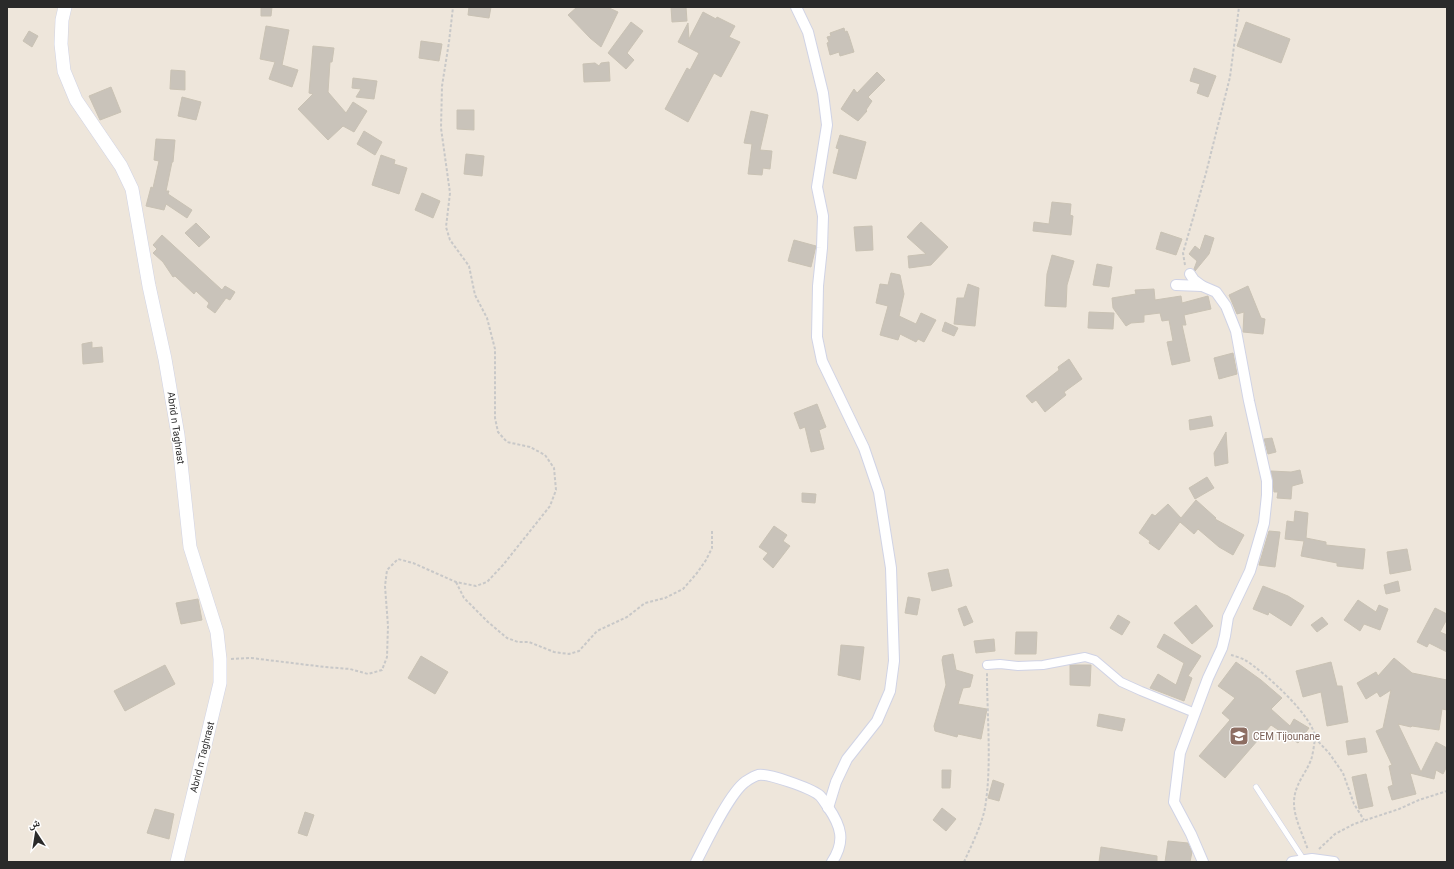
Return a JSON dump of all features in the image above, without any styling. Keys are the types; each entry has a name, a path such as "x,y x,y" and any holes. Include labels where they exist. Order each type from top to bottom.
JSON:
{"street":[{"name":"Abrid n Taghrast","path":"65,7 62,20 61,44 64,71 76,100 121,166 132,189 178,435 190,547 217,632 220,659 220,683 177,862"},
{"path":"796,7 808,32 823,93 827,125 817,187 823,216 822,248 818,286 817,336 822,360 864,448 879,492 890,568 894,662 890,691 877,721 847,759 836,782 828,808"},
{"path":"1190,274 1194,280 1202,286 1216,292 1226,306 1236,331 1248,401 1267,481 1264,522 1250,571 1228,617 1222,648 1180,753 1174,802 1191,834 1203,862"},
{"path":"1176,285 1202,286"},
{"path":"987,665 1043,665 1085,657 1095,660 1121,682 1195,713"},
{"path":"696,862 713,828 733,796 744,783 759,775 770,776 789,782 819,795 839,823 841,839 836,856 832,862"},
{"path":"1292,862 1308,860 1334,862"}],"lane":[{"path":"1256,788 1308,860"}],"path":[{"path":"220,659 251,658 350,669 368,674 382,670 387,657 388,626 385,586 387,570 398,559 413,562 456,582 476,586 486,582 503,566 550,506 556,490 554,468 545,455 530,447 507,442 498,432 495,418 496,349 487,318 475,295 469,266 450,240 446,227 450,193 441,128 442,86 453,7"},
{"path":"1190,274 1185,266 1183,253 1206,173 1230,77 1239,7"},
{"path":"456,582 464,598 488,622 507,638 518,642 529,642 554,652 569,654 580,651 597,631 627,617 645,603 665,598 683,589 697,573 712,548 712,530"},
{"path":"1222,648 1230,654 1244,660 1294,702 1309,721 1315,738 1329,753 1344,773 1354,804 1364,820"},
{"path":"964,862 979,830 985,808 988,773 987,665"},
{"path":"1315,738 1310,760 1297,787 1294,802 1295,815 1308,860 1335,834 1354,824 1399,809 1418,800 1447,791"}],"building":[{"path":"261,7 272,7 271,16 261,16"},
{"path":"469,7 491,7 489,18 468,15"},
{"path":"577,7 607,7 618,12 601,47 568,15"},
{"path":"671,7 686,7 687,21 672,22"},
{"path":"703,12 716,19 717,17 735,26 729,37 740,42 721,77 714,73 688,122 665,109 687,68 690,70 699,53 678,42 688,23 689,39"},
{"path":"631,22 643,31 627,53 634,60 626,69 608,53"},
{"path":"1246,22 1290,39 1281,63 1237,46"},
{"path":"266,26 289,30 282,65 298,70 292,87 269,79 275,62 260,59"},
{"path":"844,28 845,32 847,31 854,52 840,56 839,52 830,55 827,37 831,36 830,33"},
{"path":"29,31 38,36 32,47 23,41"},
{"path":"421,41 442,44 439,61 419,58"},
{"path":"313,46 334,48 332,62 330,62 328,92 346,113 353,102 367,111 354,132 343,126 328,140 298,109 313,94 309,93"},
{"path":"609,62 610,81 584,82 583,64 595,63 599,66 601,63"},
{"path":"1194,68 1216,76 1208,97 1197,93 1200,84 1190,81"},
{"path":"171,70 185,71 185,90 170,89"},
{"path":"877,72 885,80 868,97 872,101 866,110 867,111 858,121 841,109 854,89 857,93"},
{"path":"353,78 377,81 374,99 356,97 361,89 352,88"},
{"path":"111,87 121,112 100,120 89,96"},
{"path":"182,97 201,102 196,120 178,116"},
{"path":"457,110 474,110 474,130 457,129"},
{"path":"751,111 768,115 760,150 772,151 770,169 763,168 762,175 748,174 752,144 744,143"},
{"path":"364,131 382,142 375,155 357,144"},
{"path":"840,135 866,142 856,179 833,173 839,149 836,148"},
{"path":"156,139 175,140 173,162 166,191 169,191 168,194 192,210 187,218 166,204 164,210 146,206 151,187 153,188 159,161 154,160"},
{"path":"466,154 484,156 482,176 464,174"},
{"path":"381,155 395,160 394,164 407,168 399,194 372,185"},
{"path":"422,193 440,201 433,218 415,210"},
{"path":"1052,202 1071,204 1070,215 1073,216 1071,235 1033,231 1034,222 1049,224"},
{"path":"921,222 948,247 931,265 909,268 908,256 926,254 907,237"},
{"path":"196,223 210,237 199,247 185,233"},
{"path":"872,226 873,250 856,251 854,227"},
{"path":"1161,232 1182,239 1176,255 1156,249"},
{"path":"162,235 222,290 225,286 235,292 230,300 226,298 215,313 207,307 209,303 196,291 194,294 175,276 173,277 163,262 153,253 157,249 153,245"},
{"path":"1205,235 1214,238 1209,254 1195,271 1194,269 1197,261 1189,254 1195,246 1200,250"},
{"path":"794,240 816,246 811,267 788,261"},
{"path":"1052,255 1074,261 1067,285 1066,307 1045,306 1047,274"},
{"path":"1097,264 1112,267 1109,287 1093,285"},
{"path":"891,273 900,275 904,294 899,316 916,324 921,313 936,320 924,342 918,339 916,342 900,334 898,340 880,335 888,306 876,303 880,284 888,285"},
{"path":"968,284 979,288 975,326 954,324 957,298 964,298"},
{"path":"1248,286 1261,318 1265,319 1263,334 1243,332 1244,312 1237,314 1229,295"},
{"path":"1154,289 1155,300 1181,296 1182,303 1208,296 1211,309 1184,315 1186,325 1182,325 1190,361 1172,365 1167,342 1173,341 1169,320 1162,321 1160,313 1144,315 1144,322 1131,323 1126,326 1113,308 1112,298 1136,294 1135,290"},
{"path":"1089,312 1114,313 1113,329 1088,328"},
{"path":"945,322 958,328 954,336 942,331"},
{"path":"92,342 92,348 102,347 103,362 83,364 82,344"},
{"path":"1233,353 1237,374 1219,379 1214,358"},
{"path":"1069,359 1082,379 1064,392 1066,395 1045,412 1036,400 1032,403 1026,396 1059,370 1058,367"},
{"path":"817,404 826,427 819,430 824,449 811,452 805,427 800,429 794,413"},
{"path":"1211,416 1213,426 1190,430 1189,420"},
{"path":"1226,432 1228,463 1215,466 1214,453"},
{"path":"1272,438 1276,452 1268,454 1264,439"},
{"path":"1300,470 1303,483 1292,486 1291,499 1277,498 1278,492 1274,492 1271,471 1291,472"},
{"path":"1207,477 1214,488 1195,499 1189,488"},
{"path":"802,493 816,494 815,503 802,502"},
{"path":"1196,500 1216,518 1215,519 1244,535 1233,555 1219,547 1198,529 1194,534 1180,522 1159,550 1139,533 1152,514 1155,516 1168,504 1181,518"},
{"path":"1295,511 1308,513 1306,538 1326,542 1326,545 1365,549 1363,569 1337,566 1337,563 1301,556 1304,541 1285,539 1287,521 1294,522"},
{"path":"774,526 787,535 783,541 790,546 773,568 763,559 768,553 759,547"},
{"path":"1269,531 1280,532 1275,567 1259,565"},
{"path":"1407,549 1411,570 1390,574 1387,552"},
{"path":"948,569 952,586 932,591 928,573"},
{"path":"1398,581 1400,591 1386,594 1384,585"},
{"path":"1263,586 1288,596 1304,606 1291,626 1269,612 1268,615 1253,609"},
{"path":"908,597 920,599 917,615 905,613"},
{"path":"198,599 202,620 181,624 176,603"},
{"path":"1358,600 1376,612 1379,605 1388,609 1380,630 1364,624 1360,631 1344,620"},
{"path":"1196,605 1213,626 1192,644 1174,623"},
{"path":"966,606 973,622 964,626 958,609"},
{"path":"1435,608 1447,614 1447,619 1440,632 1447,635 1447,652 1429,643 1427,647 1417,642"},
{"path":"1118,615 1130,622 1122,635 1110,628"},
{"path":"1322,617 1328,624 1317,632 1311,625"},
{"path":"1016,632 1037,632 1036,654 1015,654"},
{"path":"1164,634 1201,656 1188,676 1192,678 1184,701 1150,688 1158,674 1176,685 1184,663 1157,647"},
{"path":"994,639 995,651 976,653 974,641"},
{"path":"841,645 864,647 860,680 838,675"},
{"path":"953,654 956,670 973,675 970,687 963,688 958,704 987,709 981,739 958,734 957,737 935,731 934,726 946,685 942,660 943,656"},
{"path":"421,656 448,672 435,694 408,678"},
{"path":"1394,658 1412,673 1447,680 1447,710 1442,709 1439,730 1398,724 1421,772 1436,742 1447,748 1447,766 1443,774 1436,770 1434,779 1410,773 1416,794 1392,800 1388,787 1393,785 1389,766 1392,765 1376,731 1383,728 1391,690 1380,697 1377,692 1366,699 1357,683 1376,672 1378,676"},
{"name":"CEM Tijounane","path":"1236,662 1261,680 1282,698 1271,709 1290,726 1294,719 1309,728 1298,743 1271,725 1225,778 1199,756 1230,720 1222,713 1235,698 1218,686"},
{"path":"1331,662 1337,686 1342,686 1348,722 1327,726 1321,692 1303,697 1296,671"},
{"path":"165,665 175,684 125,711 114,691"},
{"path":"1070,665 1091,665 1090,686 1070,685"},
{"path":"1099,714 1125,719 1122,731 1097,726"},
{"path":"1365,738 1367,752 1348,755 1346,741"},
{"path":"942,770 951,770 950,788 942,788"},
{"path":"1366,774 1373,806 1359,809 1352,777"},
{"path":"993,780 1004,784 999,801 988,798"},
{"path":"942,808 956,819 946,831 933,820"},
{"path":"155,809 174,814 169,839 147,833"},
{"path":"305,812 314,815 307,836 298,833"},
{"path":"1168,841 1188,843 1192,852 1190,862 1165,862"},
{"path":"1101,847 1157,856 1157,862 1099,862"}],"place":[{"name":"CEM Tijounane","path":"1239,736"}]}
